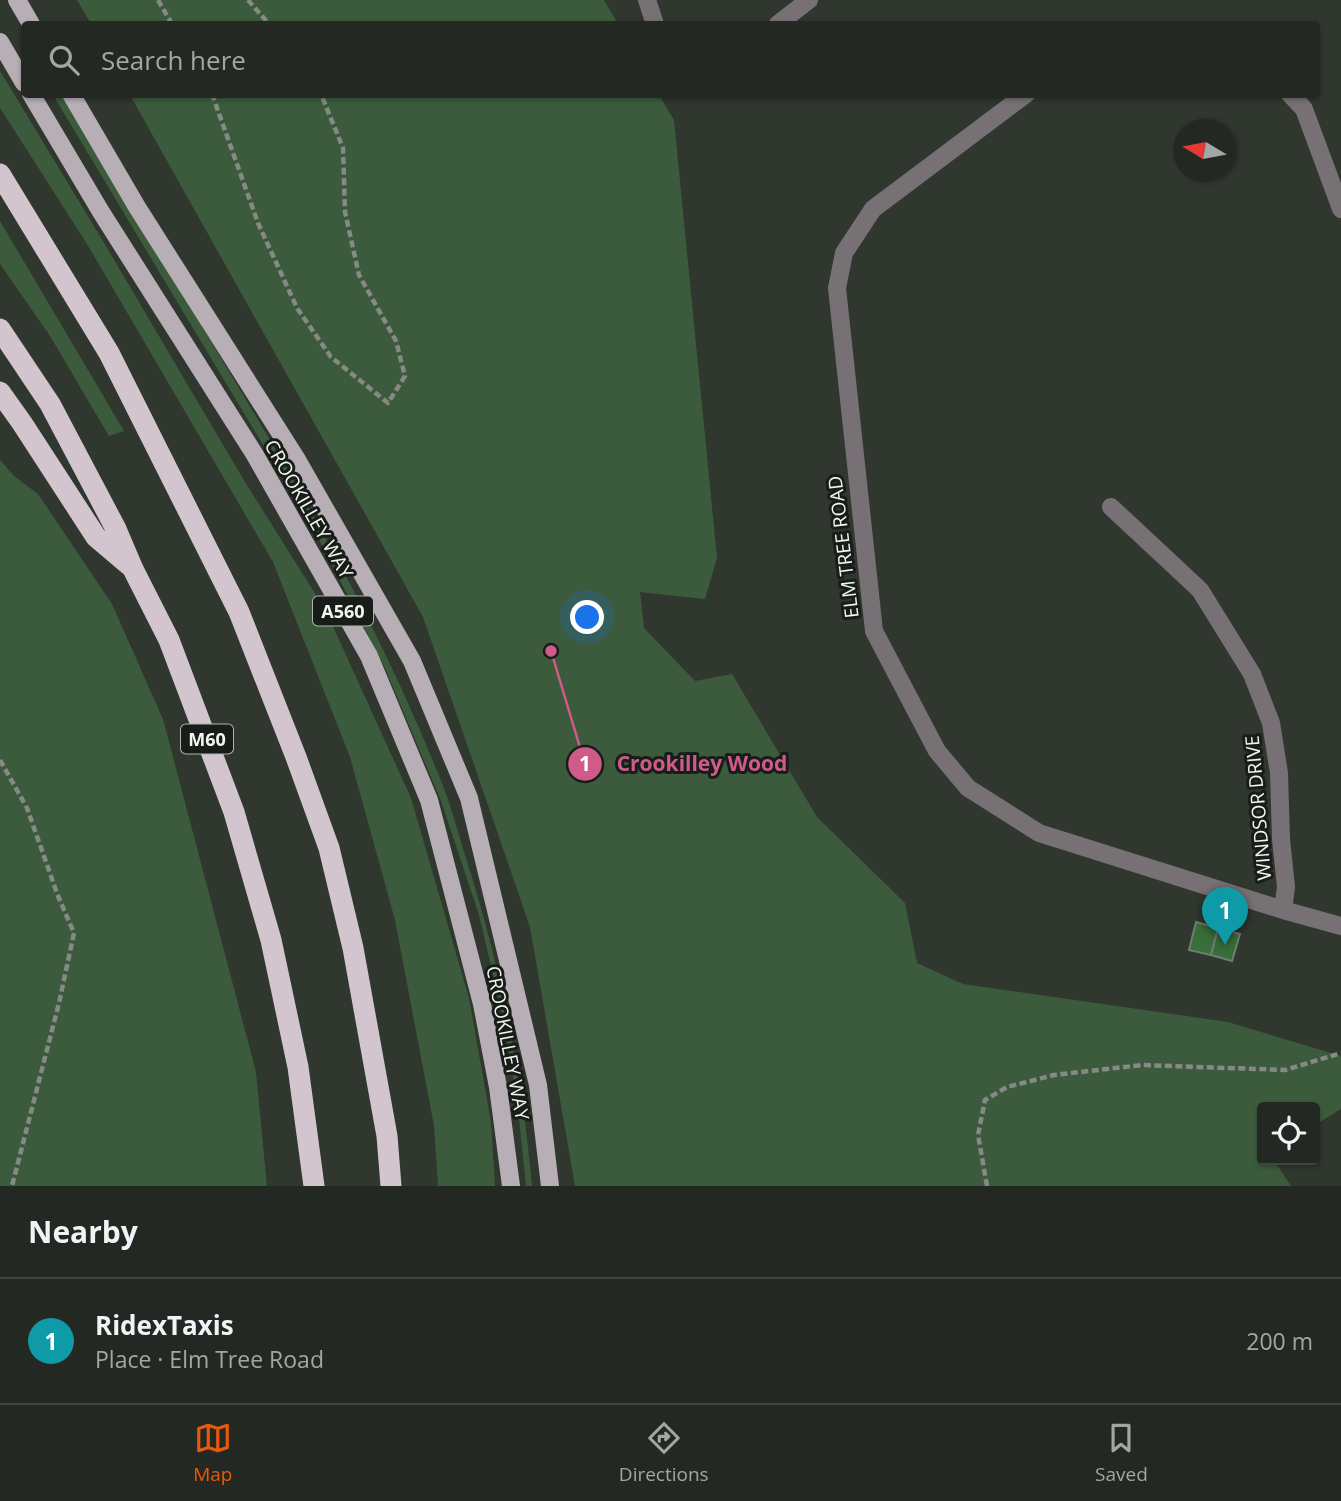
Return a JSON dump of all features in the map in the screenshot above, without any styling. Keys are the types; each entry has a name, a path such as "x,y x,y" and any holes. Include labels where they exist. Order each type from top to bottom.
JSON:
{"highway":[{"path":"0,174 109,353 239,612 296,757 329,848 354,948 387,1136 391,1186"},
{"name":"M60","path":"0,328 50,404 116,529 169,640 234,812 271,940 298,1067 314,1186"},
{"name":"M60","path":"0,392 96,537 133,569"}],"main road":[{"path":"17,0 29,21"},
{"path":"0,42 21,78"},
{"name":"CROOKILLEY WAY","path":"33,98 101,212 255,455 369,656 429,800 482,1004 498,1087 512,1186"},
{"name":"CROOKILLEY WAY","path":"73,98 137,207 296,458 412,661 469,798 538,1085 550,1186"}],"street":[{"path":"647,0 654,21"},
{"path":"782,21 809,0"},
{"name":"ELM TREE ROAD","path":"1021,98 873,209 844,253 836,288 874,631 937,751 968,788 1039,833 1341,926"},
{"path":"1294,98 1304,109 1341,209"},
{"name":"WINDSOR DRIVE","path":"1111,508 1200,590 1252,674 1271,723 1279,773 1286,887 1283,910"}],"path":[{"path":"158,0 170,21"},
{"path":"248,0 266,21"},
{"path":"213,98 258,223 298,308 331,357 388,403 405,376 396,341 359,275 345,212 343,148 323,98"},
{"path":"0,760 27,808 58,897 74,933 12,1186"},
{"path":"987,1186 978,1135 985,1100 1007,1087 1054,1074 1142,1065 1284,1070 1341,1053"}],"green space":[{"path":"77,0 604,0 616,21 89,21"},
{"path":"0,71 245,482 326,611 411,798 469,998 491,1122 495,1186 438,1186 434,1126 395,920 350,757 273,562 87,244 0,108"},
{"path":"55,98 64,98 266,433 362,606 404,695 446,795 489,937 516,1061 532,1186 526,1186 517,1099 501,1009 479,915 441,801 384,666 314,530"},
{"path":"132,98 661,98 674,120 717,558 705,599 640,592 644,628 695,681 732,674 817,817 905,903 917,963 963,984 1228,1022 1341,1056 1341,1109 1320,1122 1320,1102 1257,1102 1257,1165 1277,1165 1291,1186 575,1186 530,927 423,617"},
{"path":"0,221 124,431 109,436 50,336 0,264"},
{"path":"0,460 14,476 38,494 112,604 163,719 256,1072 267,1186 0,1186"}],"building":[{"path":"1196,922 1218,928 1211,955 1189,950"},
{"path":"1218,928 1240,934 1232,961 1211,955"}],"place":[{"name":"Crookilley Wood","path":"551,651"},
{"name":"RidexTaxis","path":"1225,945"}]}
